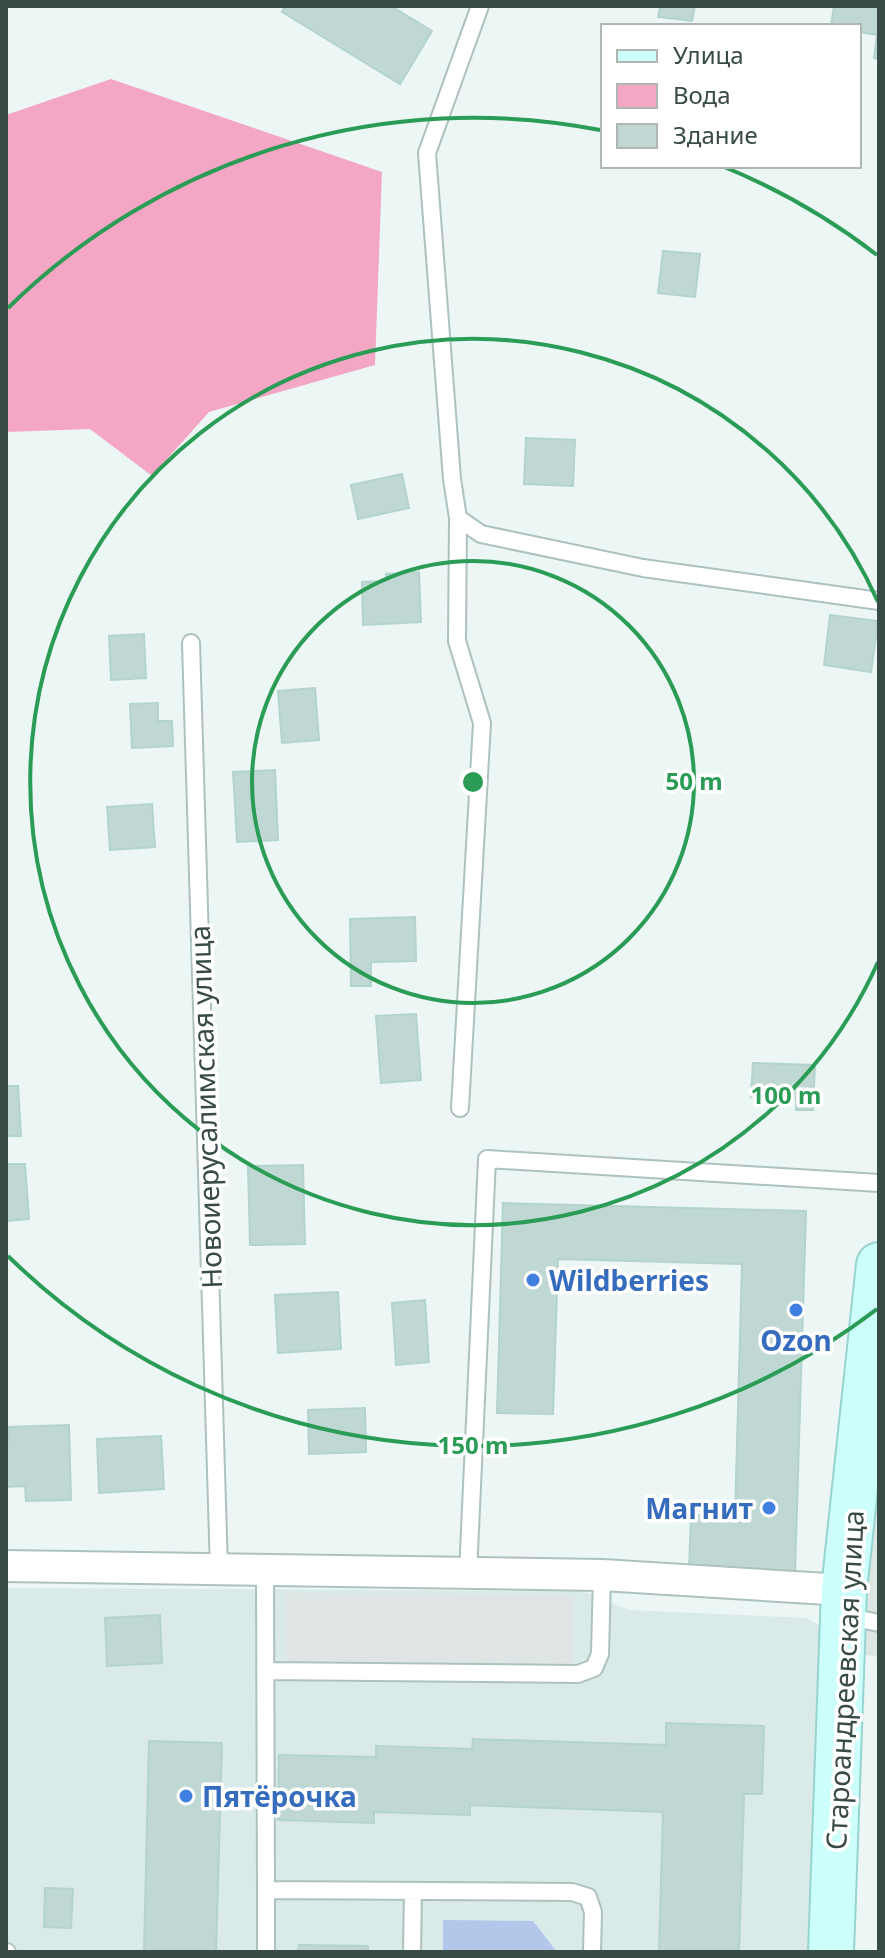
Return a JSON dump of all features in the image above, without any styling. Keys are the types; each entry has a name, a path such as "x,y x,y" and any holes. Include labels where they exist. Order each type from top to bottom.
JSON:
{"street":[{"name":"Староандреевская улица","path":"831,1952 879,1268"},
{"path":"6,1566 602,1575 855,1610"}],"lane":[{"path":"460,1108 482,723 457,641 458,518 450,464 427,153 480,6"},
{"path":"458,518 481,534 600,560 879,601"},
{"name":"Новоиерусалимская улица","path":"191,643 219,1570"},
{"path":"468,1573 487,1159 879,1183"},
{"path":"265,1571 266,1952"},
{"path":"265,1671 578,1674 594,1668 600,1654 602,1575"},
{"path":"266,1890 572,1892 588,1897 593,1912 592,1952"},
{"path":"412,1952 413,1891"}],"shaded area":[{"path":"870,1491 879,1491 879,1657 859,1654"},
{"path":"6,1588 581,1591 629,1610 807,1618 821,1627 821,1952 6,1952"},
{"path":"286,1593 573,1596 572,1664 286,1661"},
{"path":"443,1920 533,1921 557,1952 443,1952"}],"water":[{"path":"111,79 382,172 375,365 209,412 152,476 90,429 6,432 6,115"}],"building":[{"path":"285,6 391,6 432,31 400,84 282,12"},
{"path":"660,6 695,6 692,21 658,17"},
{"path":"834,6 879,6 879,59 874,58 877,35 861,32 861,24 831,24"},
{"path":"663,251 700,254 695,297 658,293"},
{"path":"526,438 575,440 573,486 524,484"},
{"path":"402,474 409,508 358,519 351,485"},
{"path":"419,572 421,622 363,625 362,582 386,581 386,574"},
{"path":"830,615 878,621 871,672 824,665"},
{"path":"144,634 146,678 111,680 109,636"},
{"path":"315,688 319,740 282,743 278,691"},
{"path":"158,703 158,721 172,721 173,746 132,748 130,704"},
{"path":"275,770 278,840 237,842 233,772"},
{"path":"152,804 155,847 110,850 107,807"},
{"path":"415,917 416,961 371,962 371,986 351,986 350,919"},
{"path":"416,1014 421,1080 381,1083 376,1016"},
{"path":"753,1063 815,1065 813,1110 796,1110 796,1098 751,1097"},
{"path":"6,1086 18,1086 21,1136 6,1136"},
{"path":"6,1164 25,1164 29,1219 6,1221"},
{"path":"303,1165 305,1244 250,1245 248,1166"},
{"path":"503,1203 806,1211 795,1573 689,1570 691,1515 735,1516 742,1264 558,1259 553,1414 497,1413"},
{"path":"338,1292 341,1349 278,1353 275,1295"},
{"path":"425,1300 429,1362 396,1365 392,1303"},
{"path":"365,1408 366,1452 309,1454 308,1410"},
{"path":"69,1425 71,1500 26,1501 25,1486 6,1487 8,1427"},
{"path":"161,1436 164,1489 99,1493 97,1439"},
{"path":"160,1615 162,1663 107,1666 105,1618"},
{"path":"666,1723 764,1726 762,1794 744,1794 739,1952 659,1952 663,1812 470,1805 470,1815 374,1812 374,1823 278,1820 279,1755 376,1757 376,1746 472,1749 473,1739 666,1745"},
{"path":"149,1741 222,1743 216,1952 144,1952"},
{"path":"45,1888 73,1889 71,1928 44,1927"},
{"path":"299,1945 368,1946 368,1952 298,1952"}],"place":[{"name":"Wildberries","path":"533,1280"},
{"name":"Ozon","path":"796,1310"},
{"name":"Магнит","path":"769,1508"},
{"name":"Пятёрочка","path":"186,1796"}]}
